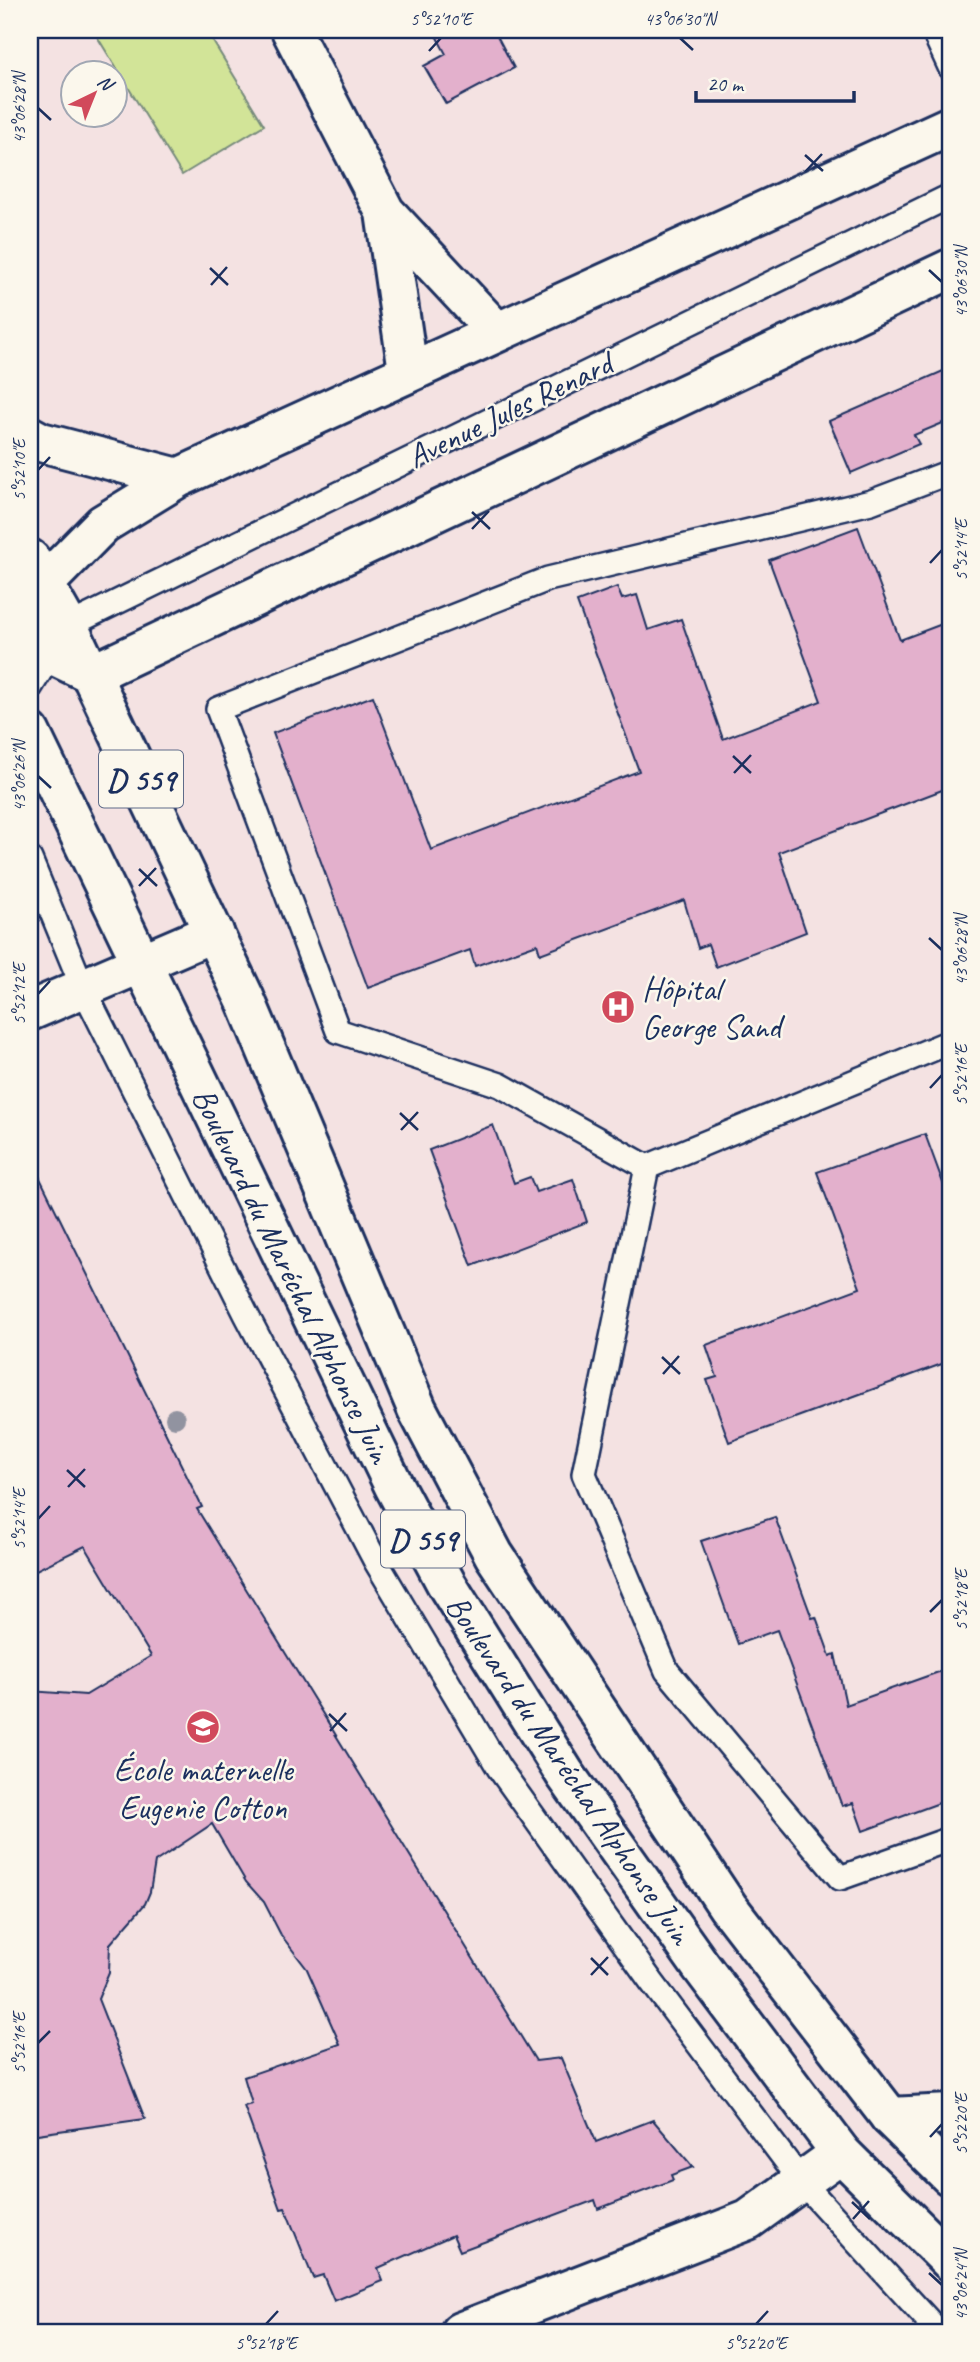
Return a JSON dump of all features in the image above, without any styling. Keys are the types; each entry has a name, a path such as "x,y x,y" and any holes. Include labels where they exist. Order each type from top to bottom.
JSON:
{"main road":[{"path":"291,30 385,212 496,331"},
{"path":"39,615 103,524 178,478 950,126"},
{"path":"385,212 408,371"},
{"name":"Avenue Jules Renard","path":"92,674 950,268"},
{"path":"30,436 41,442 178,478"},
{"name":"Boulevard du Maréchal Alphonse Juin","path":"39,615 92,674 214,932 325,1182 417,1409 494,1555 728,1906 890,2117 950,2176"},
{"name":"Boulevard du Maréchal Alphonse Juin","path":"30,732 394,1486 447,1585 565,1774 700,1965 841,2153 950,2262"},
{"path":"30,1011 214,932"},
{"path":"890,2117 950,2114"},
{"path":"460,2332 748,2220 841,2153"}],"lane":[{"path":"933,30 950,67"},
{"name":"Avenue Jules Renard","path":"39,615 950,196"},
{"path":"647,1167 500,1085 338,1031 218,709 548,579 871,502 950,472"},
{"path":"30,688 39,615"},
{"path":"30,859 83,988 246,1314 375,1560 492,1756 652,1981 802,2182 939,2332"},
{"path":"647,1167 950,1042"},
{"path":"647,1167 583,1474 667,1671 840,1878 950,1839"}],"green space":[{"path":"93,30 206,30 264,125 182,175 130,90 130,60 111,60"}],"building":[{"path":"433,30 494,30 514,68 446,104 424,66 446,54"},
{"path":"950,368 950,420 914,435 919,444 851,473 829,421"},
{"path":"858,527 900,640 950,621 950,787 779,852 806,932 716,967 708,944 698,948 684,900 540,954 537,944 475,966 470,950 368,988 273,733 373,696 431,850 639,771 577,602 617,587 622,599 637,595 648,630 681,619 723,739 821,701 769,560"},
{"path":"493,1125 514,1183 530,1177 536,1192 573,1179 587,1222 472,1266 429,1150"},
{"path":"925,1134 950,1202 950,1361 729,1442 707,1380 717,1377 706,1345 860,1288 817,1172"},
{"path":"30,1158 202,1507 197,1509 536,2061 561,2058 596,2142 653,2120 693,2167 671,2175 673,2180 598,2209 595,2200 460,2251 453,2235 378,2268 383,2281 334,2301 323,2275 313,2278 285,2208 281,2209 244,2106 252,2104 244,2077 340,2044 307,1969 281,1935 264,1902 246,1882 212,1824 155,1862 145,1904 110,1944 109,1973 98,1999 145,2119 30,2135 30,1691 86,1695 151,1656 85,1546 30,1573"},
{"path":"775,1517 812,1618 816,1617 830,1656 835,1654 846,1705 950,1668 950,1799 863,1831 853,1803 842,1806 777,1630 738,1644 701,1541"}],"place":[{"name":"Hôpital George Sand","path":"618,1007"},
{"name":"École maternelle Eugenie Cotton","path":"203,1727"}]}
